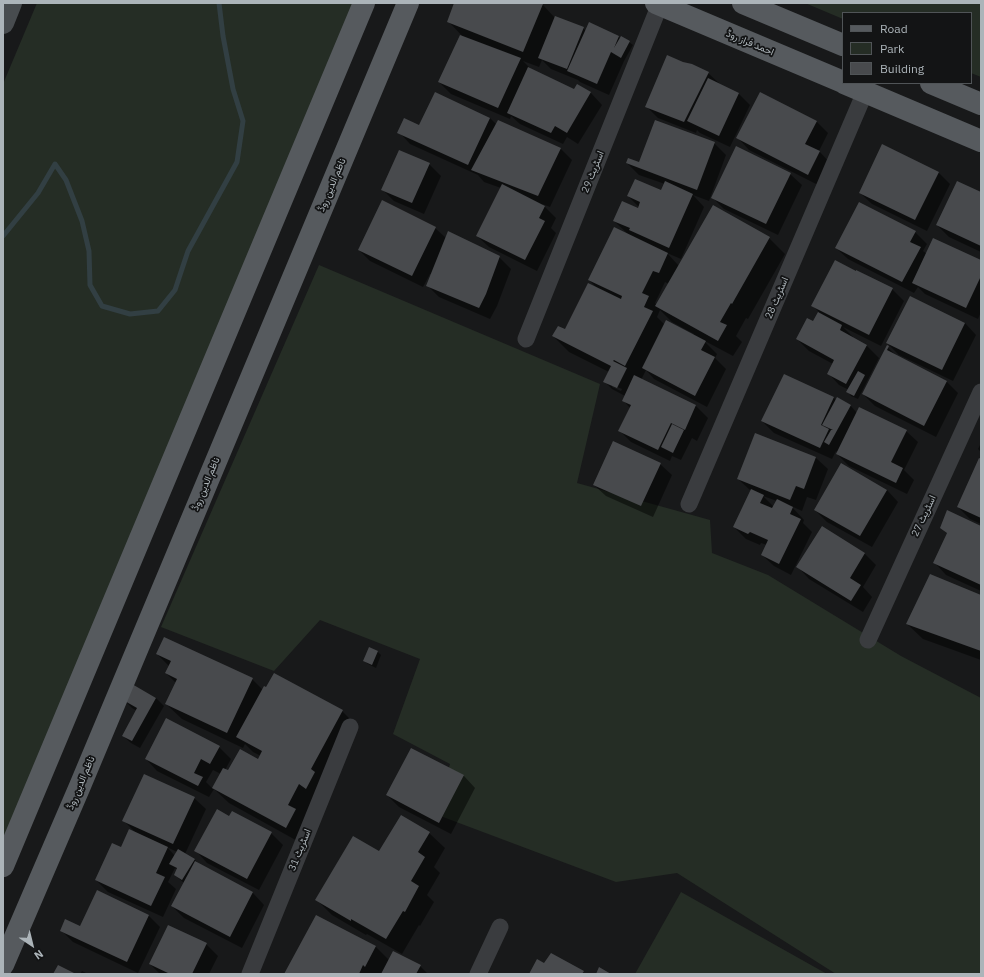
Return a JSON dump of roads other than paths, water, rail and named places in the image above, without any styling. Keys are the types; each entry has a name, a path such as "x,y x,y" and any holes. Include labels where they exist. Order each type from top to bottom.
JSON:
{"main road":[{"path":"3,23 11,3"},
{"path":"3,866 364,3"},
{"path":"743,3 842,46"},
{"name":"احمد فراز روڈ","path":"658,4 842,82"},
{"name":"ناظم الدین روڈ","path":"3,965 408,6"},
{"name":"احمد فراز روڈ","path":"846,84 981,141"},
{"path":"933,84 981,104"}],"street":[{"name":"اسٹریٹ 29","path":"526,339 658,4"},
{"name":"اسٹریٹ 28","path":"689,504 865,92"},
{"name":"اسٹریٹ 27","path":"868,640 981,392"},
{"name":"اسٹریٹ 31","path":"250,974 350,727"},
{"path":"478,974 500,927"}],"waterway":[{"path":"3,236 38,193 55,164 66,180 82,221 89,251 90,285 102,306 130,314 158,311 175,290 188,251 237,162 243,121 233,89 223,36 219,3"}]}
